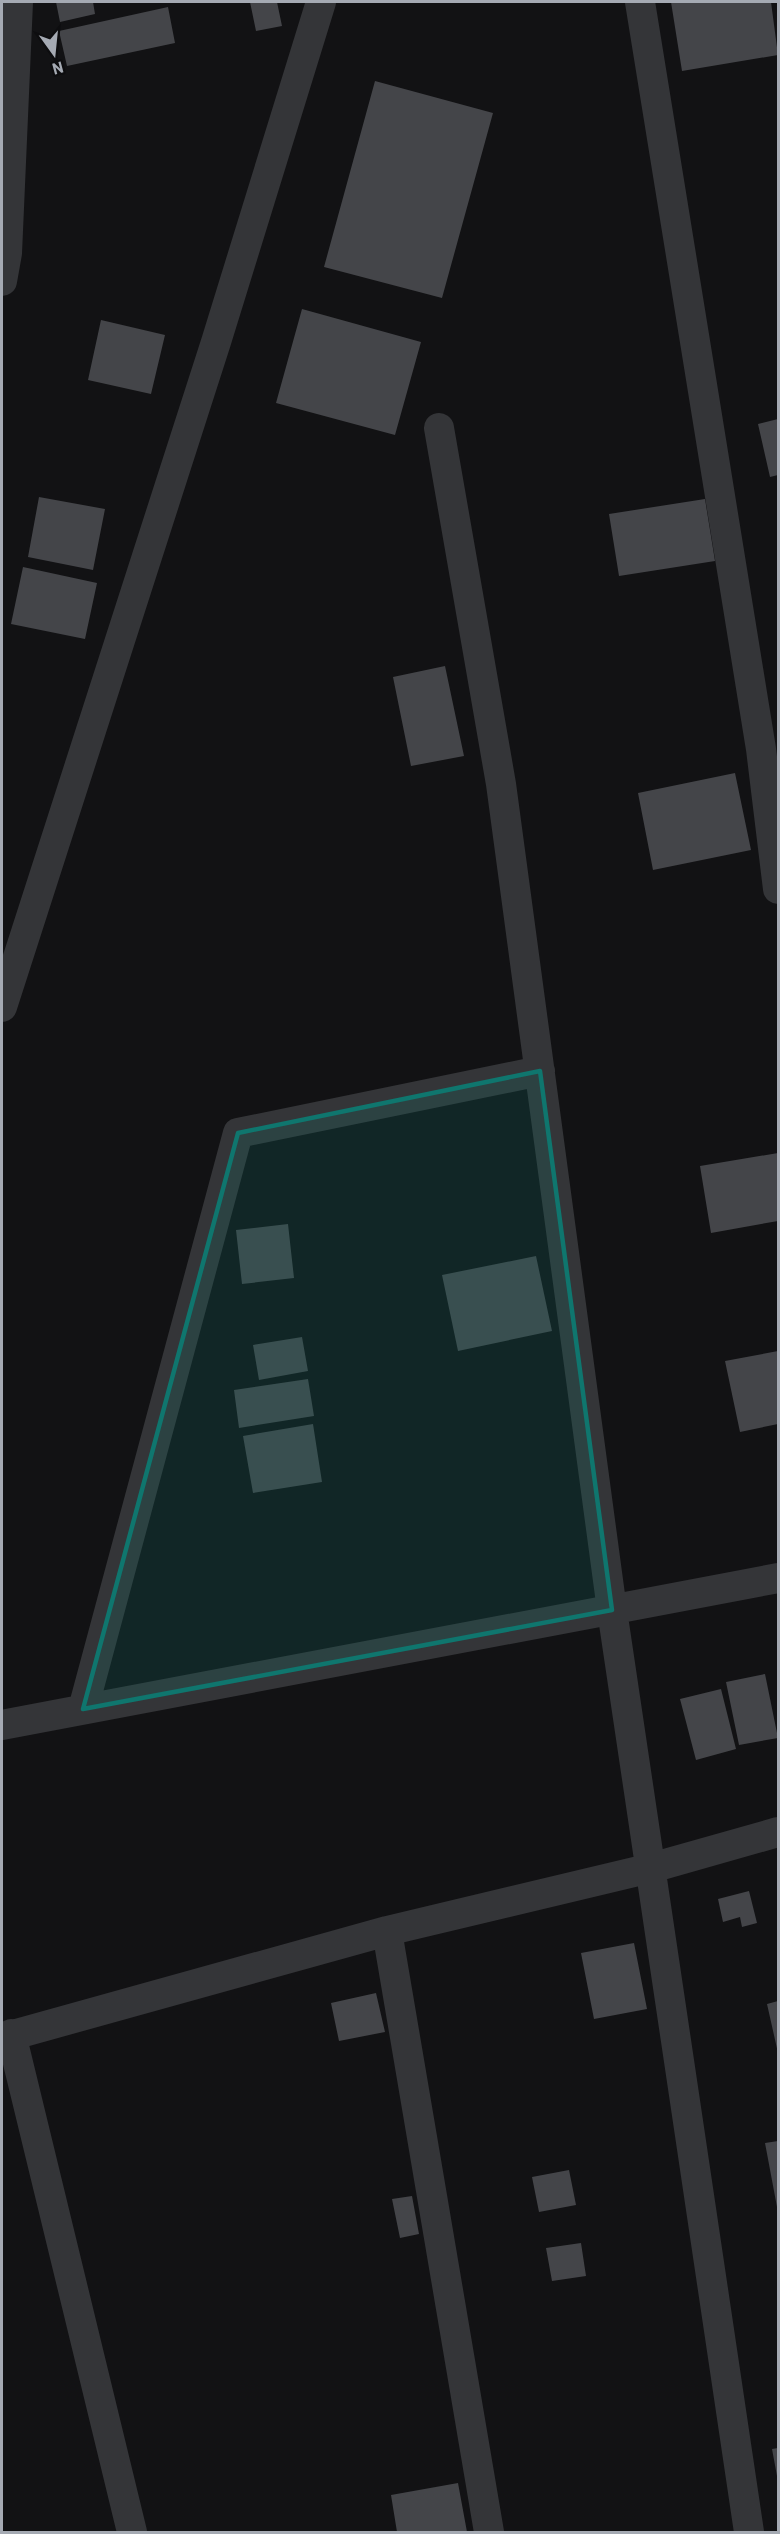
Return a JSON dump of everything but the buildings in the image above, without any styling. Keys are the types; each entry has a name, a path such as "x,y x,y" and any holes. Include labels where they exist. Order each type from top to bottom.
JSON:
{"street":[{"path":"2,281 7,253 18,2"},
{"path":"2,1007 216,342 321,2"},
{"path":"640,2 770,748 778,888"},
{"path":"439,428 501,784 612,1610 749,2532"},
{"path":"83,1709 238,1133 540,1071"},
{"path":"2,1725 778,1578"},
{"path":"132,2532 6,2036 387,1930 651,1868 778,1832"},
{"path":"387,1930 489,2532"}],"highlighted area":[{"path":"540,1071 612,1610 83,1709 238,1133"}]}
